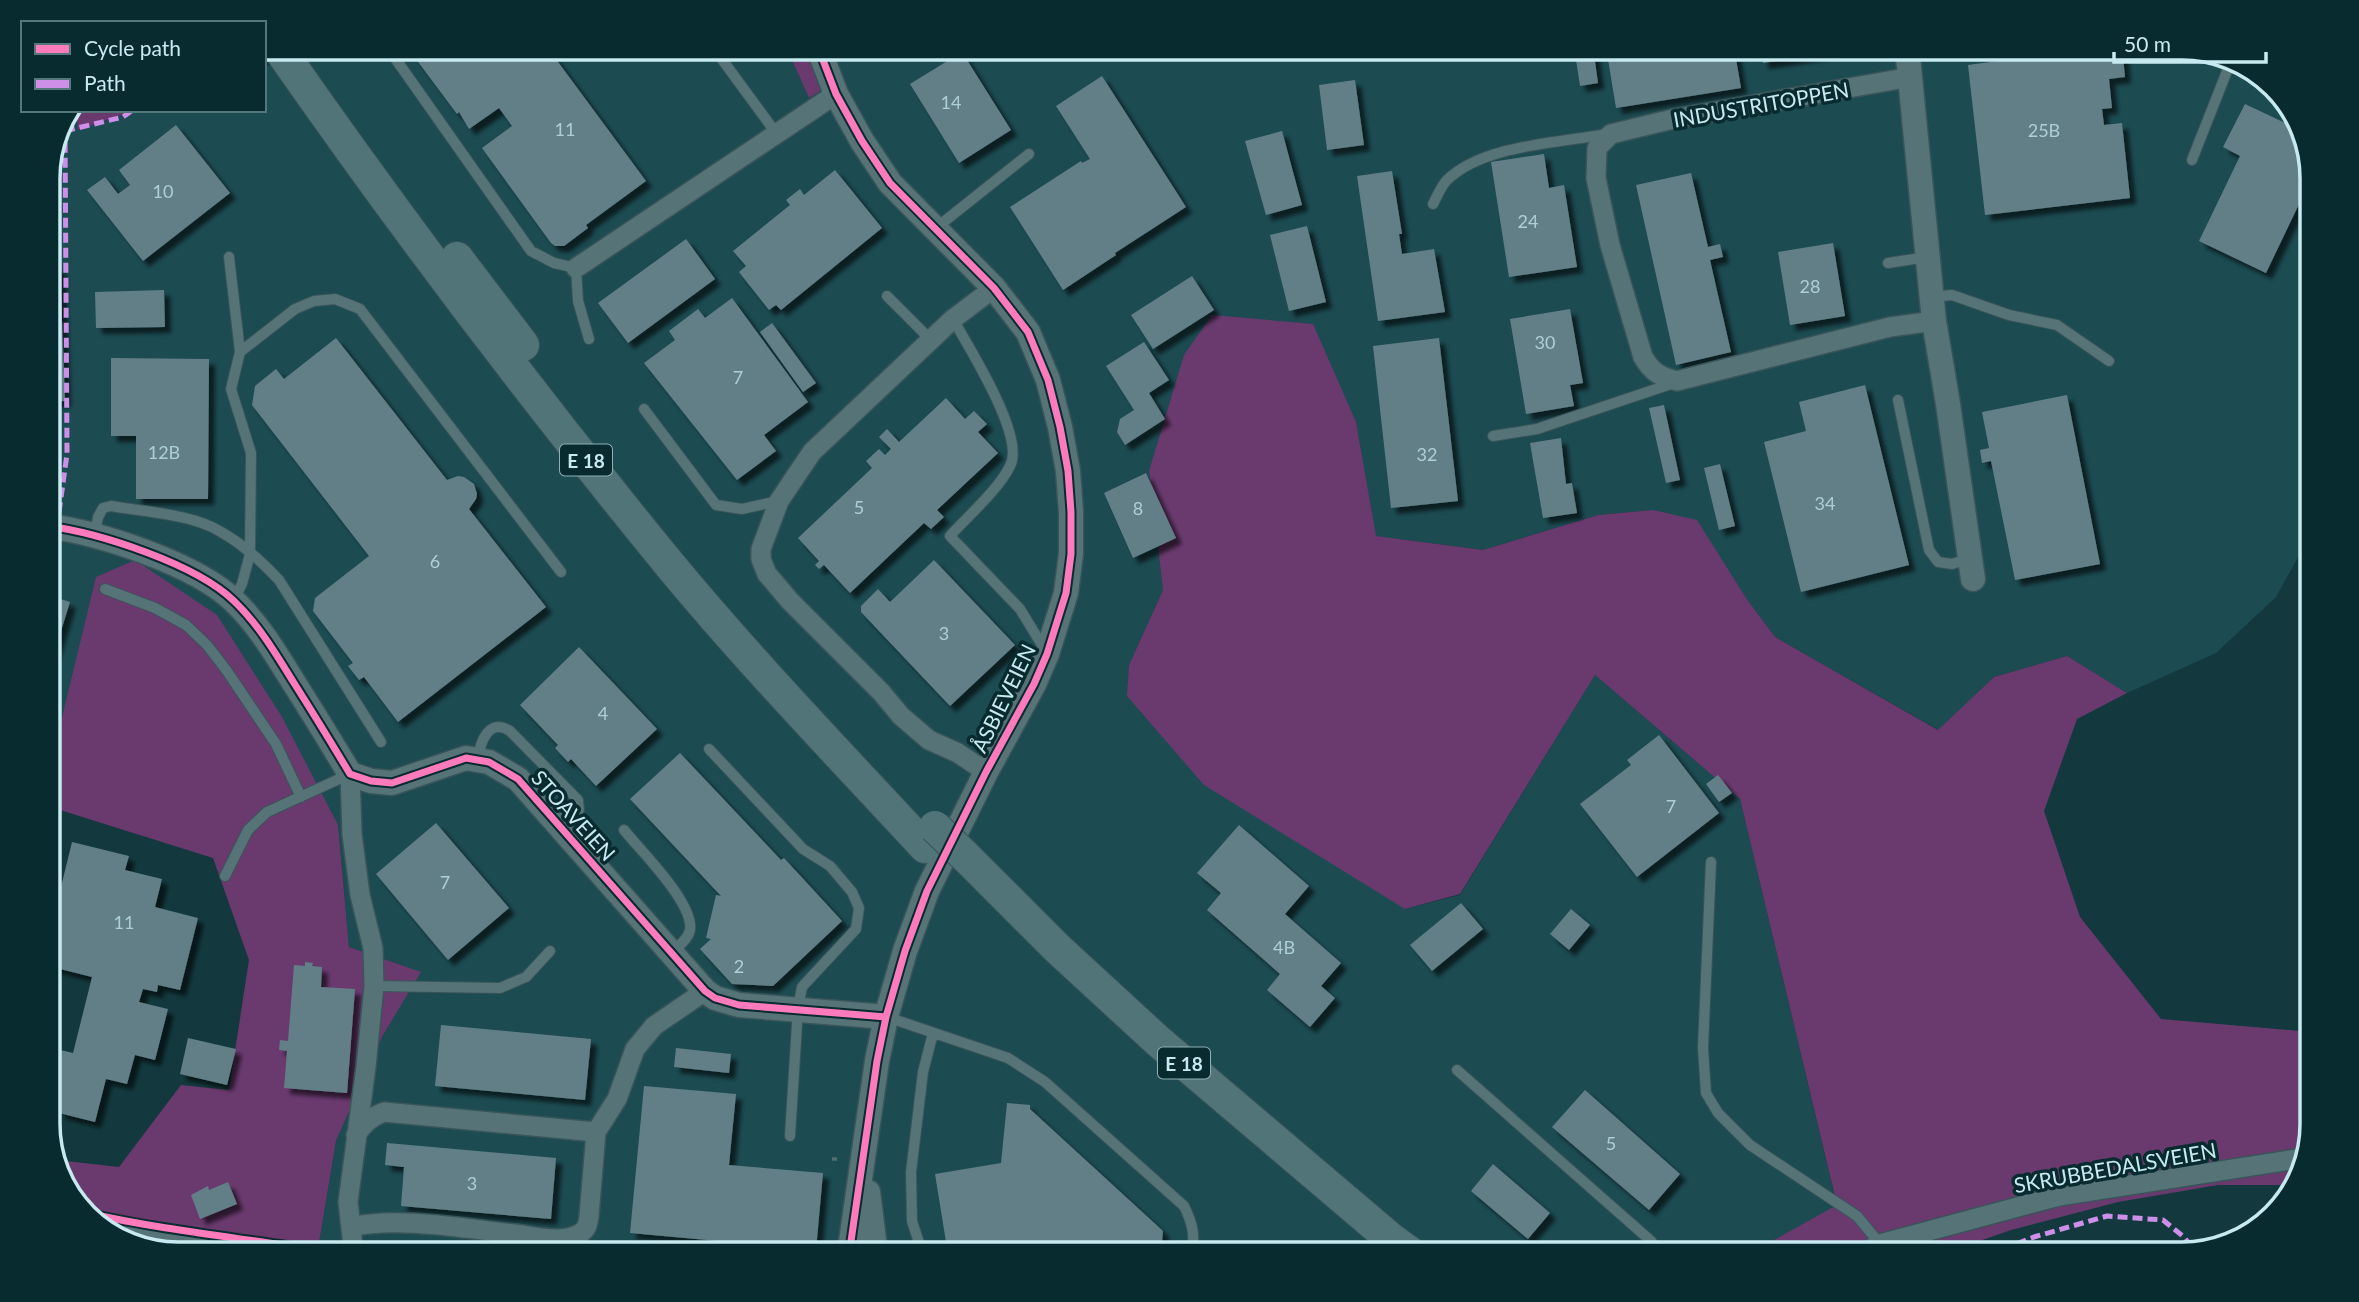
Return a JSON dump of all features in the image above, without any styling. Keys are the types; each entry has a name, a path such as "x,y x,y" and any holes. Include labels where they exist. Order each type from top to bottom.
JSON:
{"highway":[{"name":"E 18","path":"287,60 474,318 671,567 794,706 962,868 1134,1048 1364,1242"},
{"name":"E 18","path":"310,60 499,314 694,562 811,694 930,837"},
{"name":"E 18","path":"962,868 1058,949 1158,1041 1395,1242"}],"street":[{"name":"ÅSBIEVEIEN","path":"823,60 836,94 862,141 890,183 994,288 1028,332 1048,380 1068,471 1072,512 1071,554 1066,593 1047,654 927,891 905,951 886,1017 869,1112 864,1164 851,1242"},
{"path":"1909,60 1933,309 1971,569"},
{"name":"INDUSTRITOPPEN","path":"1611,134 1673,119 1911,77"},
{"path":"576,268 836,94"},
{"path":"1611,134 1597,148 1595,163 1610,245 1643,357 1651,370 1662,378 1677,381 1890,327 1933,309"},
{"path":"986,772 958,753 929,740 901,716 767,574 761,559 761,549 779,501 812,452 953,319 994,288"},
{"path":"60,529 95,536 155,556 198,576 233,600 266,637 350,774 352,834 360,895 373,948 374,986 348,1202 353,1242"},
{"path":"350,774 371,781 392,783 467,758 478,759"},
{"name":"STOAVEIEN","path":"478,759 489,762 518,779 705,991 715,998 739,1005 886,1017"},
{"path":"351,1227 382,1223 442,1226 553,1238 578,1236 586,1229 589,1216 596,1132 617,1099 635,1049 654,1027 705,991"},
{"path":"356,1135 363,1124 384,1112 596,1132"},
{"name":"SKRUBBEDALSVEIEN","path":"1887,1242 2059,1196 2293,1160"},
{"name":"ÅSBIEVEIEN","path":"864,1164 874,1242"}],"lane":[{"path":"396,60 531,251 554,262 576,268 578,301 589,339"},
{"path":"723,60 776,132"},
{"path":"2192,160 2228,69"},
{"name":"INDUSTRITOPPEN","path":"1433,204 1444,182 1469,163 1495,153 1611,134"},
{"path":"935,228 1029,154"},
{"path":"229,257 240,352 232,389 251,453 250,554 242,584 233,600"},
{"path":"1888,263 1928,257"},
{"path":"1933,309 1952,295 2009,315 2057,325 2109,361"},
{"path":"887,296 931,340"},
{"path":"240,352 295,309 314,301 335,299 360,309 561,572"},
{"path":"953,319 999,404 1012,437 1012,464 950,536 1020,609 1047,654"},
{"path":"1493,436 1537,429 1677,381"},
{"path":"1898,400 1929,550 1938,562 1971,569"},
{"path":"644,409 716,505 742,509 779,501"},
{"path":"95,536 98,517 103,509 111,506 190,520 220,531 266,566 279,580 381,742"},
{"path":"105,589 166,614 186,625 207,645 276,744 301,797"},
{"path":"478,759 480,744 485,734 494,727 503,727 510,731 578,800 579,810 564,830"},
{"path":"709,749 803,849 830,866 852,892 859,908 856,929 802,987 798,1008 790,1136"},
{"path":"225,876 248,830 267,812 350,774"},
{"path":"624,830 676,892 690,918 690,930 686,939 672,951"},
{"path":"1711,862 1703,1048 1706,1094 1718,1113 1750,1144 1857,1216 1878,1242"},
{"path":"374,986 500,988 526,977 550,951"},
{"path":"886,1017 1008,1058 1045,1082 1184,1206 1193,1224 1193,1242"},
{"path":"919,1242 912,1221 911,1171 923,1072 933,1033"},
{"path":"1457,1070 1652,1242"}],"shaded area":[{"path":"285,60 792,60 809,98 833,83 836,60 2204,62 2247,79 2270,100 2287,125 2297,155 2299,555 2276,597 2216,653 2127,693 2067,656 1994,677 1939,730 1775,637 1746,598 1653,510 1598,515 1483,550 1375,536 1356,422 1149,471 1163,590 1129,665 1405,909 1460,895 1595,675 1740,799 1837,1206 1771,1242 319,1242 336,1141 383,1035 420,972 349,947 338,825 60,765 62,155 76,118 79,130 129,112 266,112 266,66"},
{"path":"792,60 836,60 833,83 809,98"},
{"path":"79,112 129,112 78,130"},
{"path":"1212,315 1313,324 1356,422 1376,536 1483,550 1598,515 1653,510 1697,520 1746,598 1775,637 1938,730 1994,677 2067,656 2127,693 2077,719 2044,811 2080,917 2161,1019 2300,1031 2300,1124 2295,1155 2283,1185 2218,1185 2118,1202 2011,1230 1976,1242 1770,1242 1837,1205 1740,799 1595,675 1460,894 1405,909 1204,785 1127,696 1129,665 1163,590 1149,471 1184,355"},
{"path":"135,560 217,615 282,717 338,825 349,947 421,972 383,1035 336,1141 319,1242 178,1242 147,1238 125,1230 100,1213 79,1190 66,1162 119,1167 181,1085 229,1090 249,960 213,858 60,810 60,726 96,577"}],"building":[{"path":"417,60 557,60 646,181 586,225 588,228 564,246 555,246 482,148 512,126 499,108 469,129 459,112 457,114"},
{"path":"949,60 967,60 1011,130 959,163 910,84"},
{"path":"1576,60 1595,60 1598,83 1580,86"},
{"path":"1608,60 1736,60 1741,88 1616,108"},
{"path":"2006,60 2123,60 2125,77 2109,79 2112,108 2102,109 2104,125 2122,123 2130,198 1985,215 1968,65"},
{"path":"1102,76 1186,207 1063,290 1010,207 1081,161 1082,163 1090,159 1056,106"},
{"path":"1355,80 1364,145 1327,150 1319,85"},
{"path":"2245,104 2286,123 2293,140 2299,170 2299,204 2266,273 2199,241 2240,156 2223,147"},
{"path":"176,125 230,193 143,261 87,190 105,177 118,194 130,185 119,170"},
{"path":"1282,131 1302,205 1266,215 1245,141"},
{"path":"1544,154 1549,188 1564,185 1577,267 1509,277 1491,162"},
{"path":"835,170 882,228 781,310 776,305 769,310 739,272 746,266 733,251 790,205 786,200 800,189 804,195"},
{"path":"1392,171 1402,234 1399,234 1402,254 1434,249 1445,312 1378,321 1357,176"},
{"path":"1691,173 1708,247 1720,244 1723,257 1710,260 1731,352 1676,365 1636,185"},
{"path":"1307,226 1326,302 1289,311 1270,235"},
{"path":"686,239 715,279 628,343 598,303"},
{"path":"1833,243 1845,316 1790,325 1778,252"},
{"path":"60,267 65,401 60,401"},
{"path":"1192,276 1214,310 1153,349 1131,315"},
{"path":"164,290 165,327 96,328 95,292"},
{"path":"732,298 808,402 764,435 776,451 737,480 644,363 675,340 669,331 698,309 705,318"},
{"path":"1570,309 1583,383 1570,385 1574,406 1526,414 1510,319"},
{"path":"772,323 816,383 803,392 760,332"},
{"path":"336,338 447,480 458,476 474,484 476,499 469,509 546,607 398,722 364,677 359,680 348,666 353,663 313,611 315,598 369,556 252,405 255,386 276,369 284,379"},
{"path":"1439,338 1458,501 1391,508 1373,346"},
{"path":"1144,342 1169,380 1149,393 1165,419 1125,445 1117,432 1120,419 1134,410 1106,366"},
{"path":"111,358 209,359 208,499 136,499 136,436 111,436"},
{"path":"1865,385 1909,565 1801,592 1764,442 1806,431 1799,402"},
{"path":"2067,395 2100,564 2015,580 1991,461 1982,463 1980,450 1989,448 1982,412"},
{"path":"946,398 965,419 974,411 987,424 978,432 998,453 937,510 944,517 931,529 924,523 850,593 824,565 819,569 815,565 819,561 798,538 872,468 866,461 879,449 885,455 891,449 879,437 887,429 899,442"},
{"path":"1664,405 1680,480 1666,483 1649,408"},
{"path":"1561,438 1566,484 1572,483 1577,513 1543,518 1530,443"},
{"path":"1720,464 1735,526 1719,530 1704,468"},
{"path":"1146,473 1176,538 1133,558 1104,493"},
{"path":"934,560 1015,645 950,706 861,612 861,606 878,589 890,602"},
{"path":"60,599 70,602 60,634"},
{"path":"579,647 657,729 596,786 571,759 568,762 555,748 558,745 520,705"},
{"path":"1659,735 1719,813 1637,877 1580,804 1631,765 1627,760"},
{"path":"680,753 842,921 773,986 732,984 700,949 711,939 706,938 716,895 721,896 630,799"},
{"path":"1718,775 1732,793 1719,802 1706,784"},
{"path":"436,823 509,908 448,960 376,874"},
{"path":"1239,825 1309,886 1285,914 1341,963 1321,986 1335,998 1310,1027 1267,990 1280,974 1207,910 1221,893 1197,873"},
{"path":"72,842 129,856 125,870 162,879 155,907 198,918 180,990 158,985 157,992 143,989 139,1002 168,1009 155,1060 135,1055 127,1084 106,1079 95,1122 60,1113 60,1050 73,1053 92,977 60,969 60,891"},
{"path":"1461,903 1483,929 1432,971 1410,945"},
{"path":"1571,909 1590,925 1569,950 1550,934"},
{"path":"305,962 322,967 321,987 355,989 347,1093 284,1088 287,1051 279,1050 280,1040 288,1041 294,965 305,966"},
{"path":"441,1025 591,1039 585,1100 435,1086"},
{"path":"188,1038 236,1049 227,1085 180,1074"},
{"path":"676,1048 731,1054 729,1073 674,1067"},
{"path":"644,1086 736,1094 729,1165 823,1173 817,1242 728,1242 630,1233"},
{"path":"1585,1090 1680,1174 1649,1210 1552,1127"},
{"path":"1007,1103 1030,1105 1030,1109 1163,1231 1162,1242 946,1242 935,1174 1001,1163"},
{"path":"387,1143 556,1158 551,1219 401,1206 404,1167 385,1165"},
{"path":"1493,1164 1550,1213 1528,1239 1471,1191"},
{"path":"228,1182 237,1204 200,1219 191,1195 208,1186 209,1190"}],"marked path":[{"path":"71,130 123,117 130,112"},
{"path":"60,505 67,454 65,145"},
{"path":"2022,1242 2107,1216 2163,1220 2187,1242"}],"cycle path":[{"path":"823,60 836,94 862,141 890,183 994,288 1028,332 1048,380 1060,427 1068,471 1071,512 1071,554 1066,593 1047,654 927,891 905,951 886,1017 877,1061 851,1242"},
{"path":"60,528 94,535 146,552 196,575 234,601 274,651 350,774 371,781 392,783 466,758 489,762 518,779 705,991 715,998 739,1005 886,1017"},
{"path":"104,1217 263,1242"}]}
